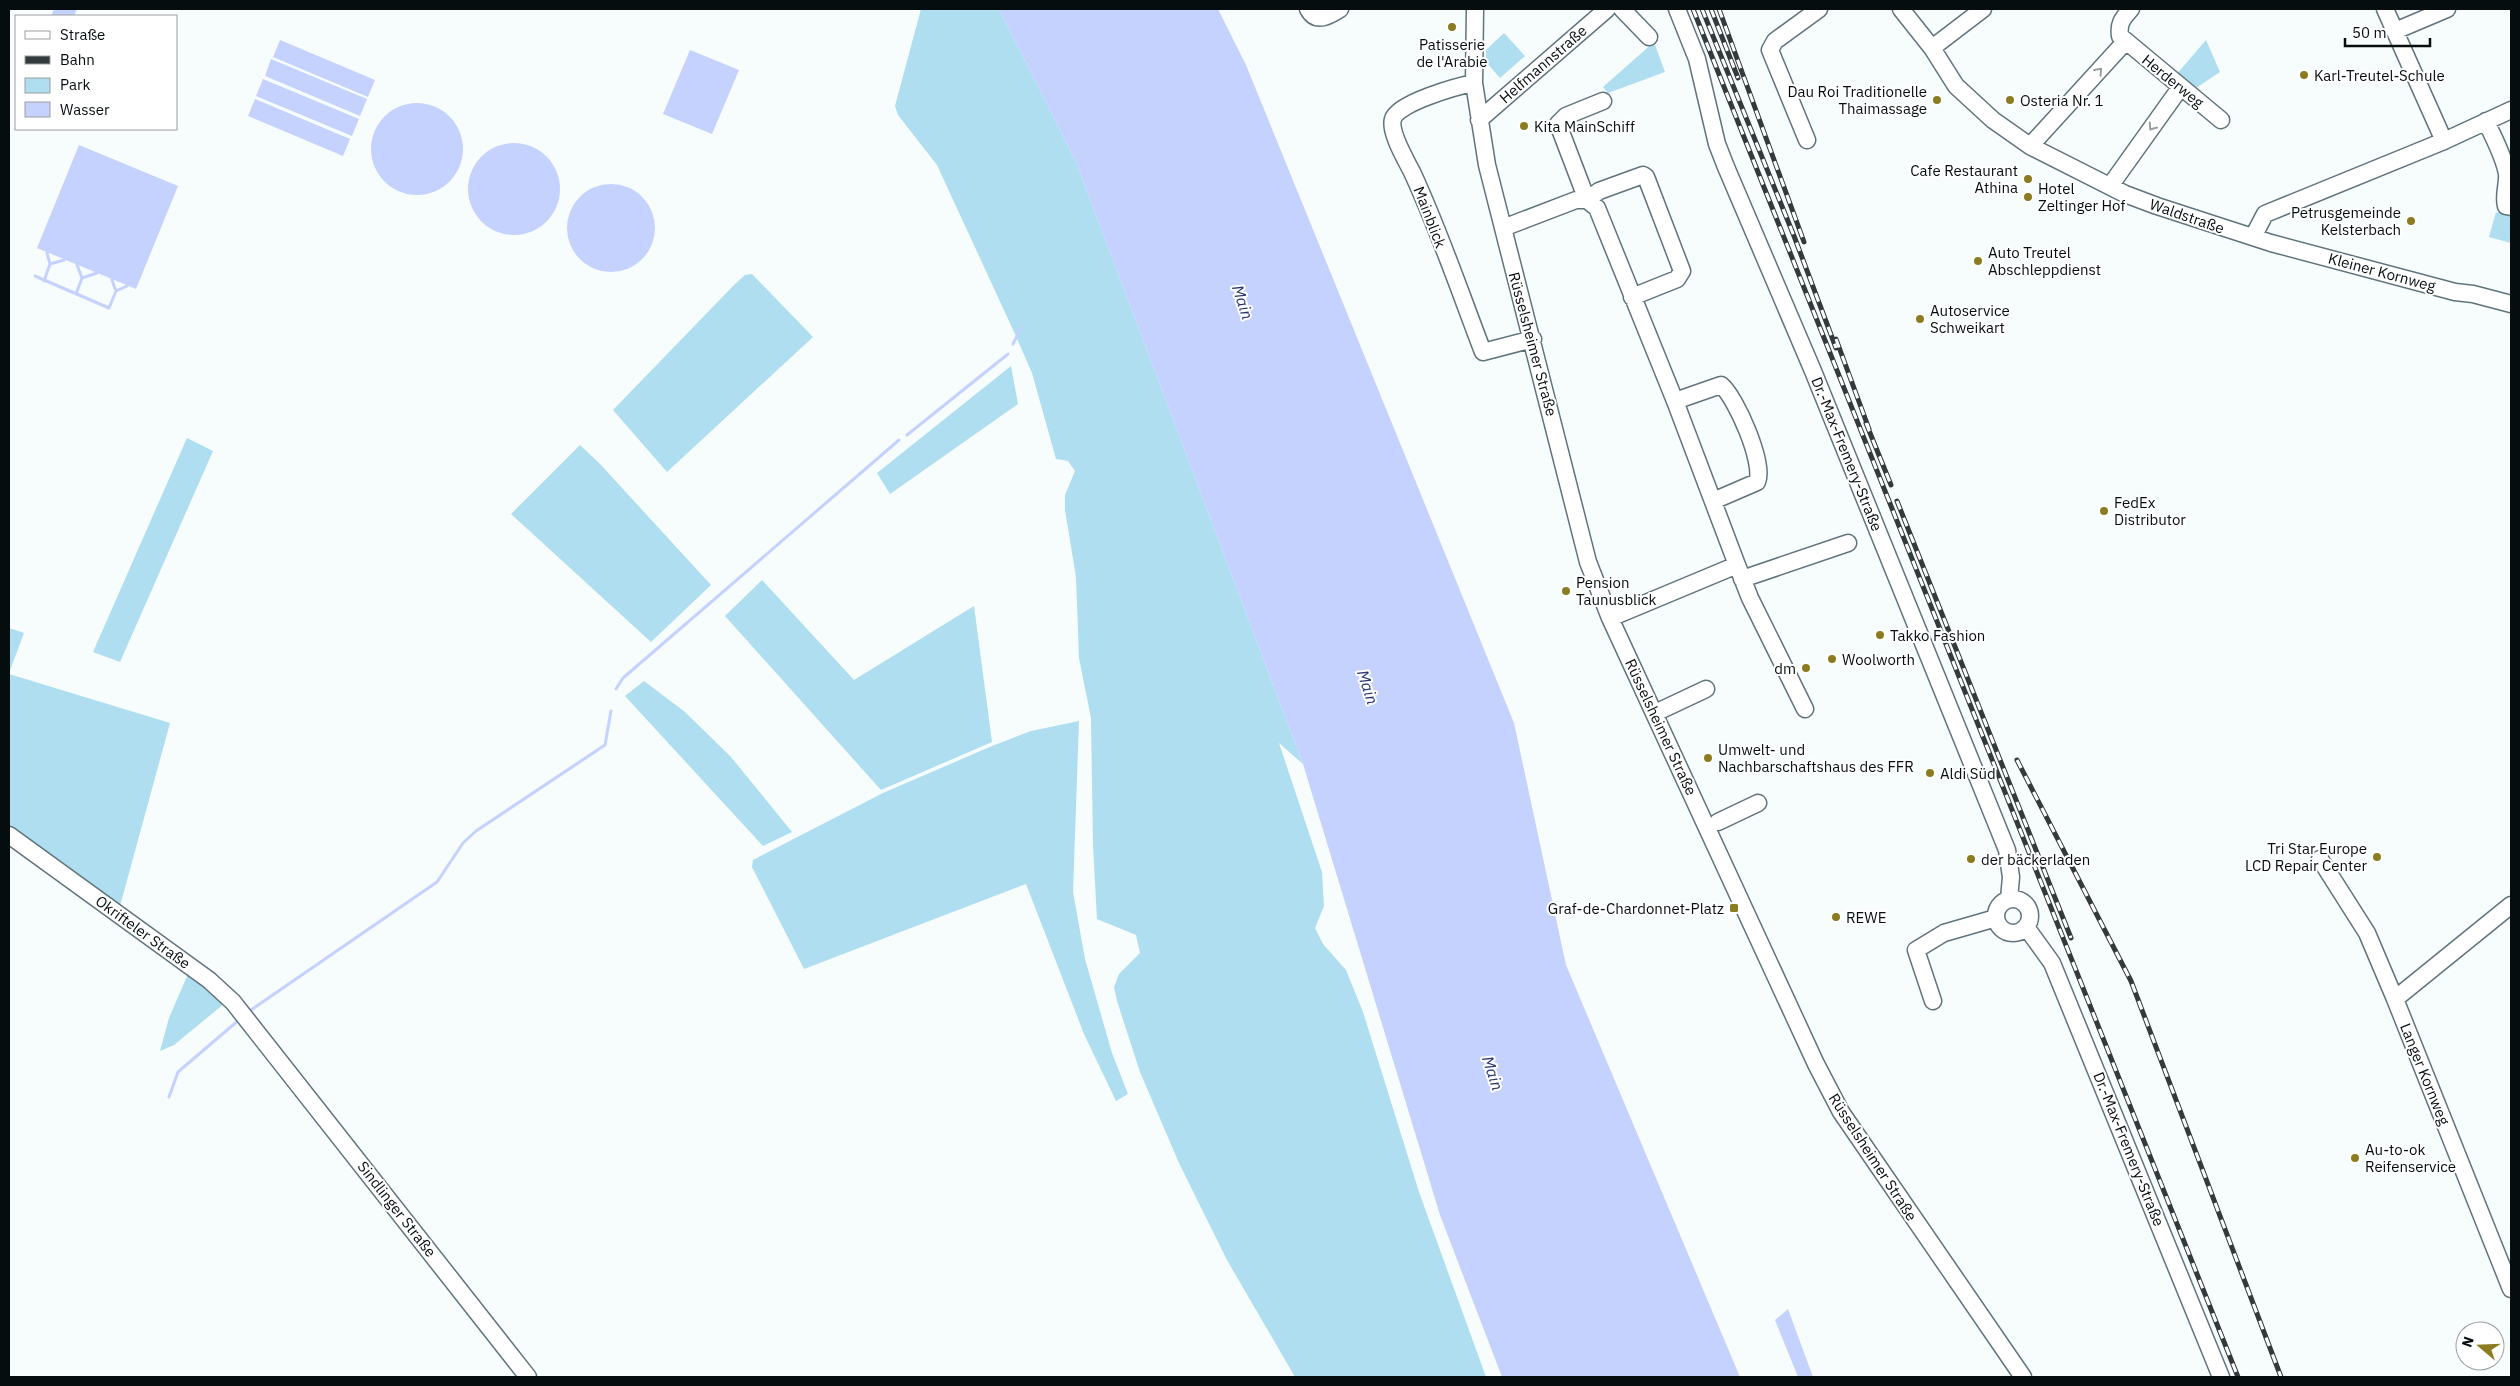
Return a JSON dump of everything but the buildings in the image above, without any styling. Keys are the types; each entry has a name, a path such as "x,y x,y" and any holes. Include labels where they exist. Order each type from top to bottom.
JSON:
{"street":[{"path":"1308,9 1311,15 1318,18 1327,17 1340,9"},
{"name":"Rüsselsheimer Straße","path":"1475,9 1474,83 1487,165 1588,562 1610,618 1816,1064 1841,1112 2024,1377"},
{"name":"Helfmannstraße","path":"1479,120 1607,9"},
{"path":"1622,9 1649,37"},
{"name":"Dr.-Max-Fremery-Straße","path":"1677,9 1697,59 1717,144 1726,167 1813,371 2007,850 2011,876 2009,899"},
{"path":"1807,140 1770,50 1775,41 1819,9"},
{"name":"Waldstraße","path":"1901,9 1932,48 1956,86 1993,120 2030,146 2110,186 2157,206 2253,237"},
{"path":"1932,48 1983,9"},
{"path":"2030,146 2125,42 2120,36 2118,27 2121,20 2132,9"},
{"path":"2385,9 2444,141"},
{"path":"2396,31 2447,9"},
{"name":"Herderweg","path":"2125,42 2221,120"},
{"name":"Mainblick","path":"1474,83 1442,92 1402,108 1394,115 1392,128 1415,178 1483,352 1532,339"},
{"path":"2110,186 2180,88"},
{"path":"1603,101 1566,116 1558,124 1587,200 1597,208 1675,401 1740,572 1805,709"},
{"path":"2253,237 2265,214 2444,141 2511,110"},
{"path":"2486,121 2505,168 2507,190 2505,201 2506,206 2511,207"},
{"path":"1503,228 1576,200 1587,200 1598,191 1643,175 1646,177 1682,271 1677,280 1632,297"},
{"name":"Kleiner Kornweg","path":"2253,237 2455,292 2473,294 2511,304"},
{"path":"1675,401 1721,385 1729,392 1745,426 1759,468 1759,478 1757,482 1713,501"},
{"path":"1610,618 1740,572 1848,543"},
{"path":"1655,713 1706,689"},
{"path":"1718,822 1758,803"},
{"name":"Okrifteler Straße","path":"9,835 209,980 234,1002 266,1041"},
{"name":"Langer Kornweg","path":"2320,858 2367,933 2511,1289"},
{"path":"2009,899 2017,899 2028,907 2030,920 2026,927 2016,933 2009,933 1999,925 1996,918 1998,907 2009,899"},
{"path":"2395,999 2511,906"},
{"path":"1933,1001 1916,950 1944,933 1996,918"},
{"name":"Dr.-Max-Fremery-Straße","path":"2026,927 2052,963 2221,1377"},
{"name":"Sindlinger Straße","path":"266,1041 528,1377"}],"green space":[{"path":"921,9 999,9 1076,162 1303,764 1279,743 1322,872 1324,906 1315,928 1323,944 1346,970 1363,1012 1419,1192 1486,1377 1295,1377 1227,1260 1179,1163 1140,1072 1114,987 1119,974 1140,953 1136,935 1097,919 1093,845 1091,718 1079,658 1076,577 1065,510 1065,495 1075,471 1068,461 1056,459 1032,373 1015,334 937,165 898,115 895,106"},
{"path":"1504,33 1525,56 1500,78 1486,62 1486,50"},
{"path":"2206,40 2220,72 2193,90 2176,75"},
{"path":"1654,42 1665,72 1608,93 1603,87"},
{"path":"2496,212 2511,216 2511,243 2489,237"},
{"path":"752,274 813,337 667,472 613,410 735,284 745,275"},
{"path":"1011,366 1018,404 890,494 877,473"},
{"path":"187,438 213,451 120,662 93,652"},
{"path":"580,445 600,464 711,585 651,642 511,514"},
{"path":"762,580 854,680 974,606 992,742 881,790 725,616"},
{"path":"9,628 24,633 9,673"},
{"path":"9,674 170,723 120,906 9,825"},
{"path":"644,681 685,712 731,757 792,832 763,846 625,696"},
{"path":"1079,721 1073,892 1085,959 1112,1053 1128,1094 1116,1101 1084,1034 1026,884 804,969 752,867 753,860 883,793 1031,731"},
{"path":"188,974 225,1003 174,1045 160,1051 169,1018"}],"water":[{"path":"54,9 77,9 74,15 51,15"},
{"name":"Main","path":"999,9 1218,9 1246,65 1514,723 1566,965 1740,1377 1502,1377 1440,1215 1303,764 1076,162"},
{"path":"280,40 375,80 368,97 273,57"},
{"path":"690,50 739,70 712,134 663,114"},
{"path":"271,59 367,99 360,116 265,76"},
{"path":"263,79 359,119 352,136 256,96"},
{"path":"255,99 350,139 343,156 248,116"},
{"path":"417,103 435,107 449,117 459,131 463,149 459,167 449,181 435,191 417,195 399,191 385,181 375,167 371,149 375,131 385,117 399,107"},
{"path":"514,143 531,147 546,157 556,172 560,189 556,206 546,221 531,231 514,235 497,231 482,221 472,206 468,189 472,172 482,157 497,147"},
{"path":"79,145 178,186 136,289 37,248"},
{"path":"602,184 620,184 636,191 648,203 655,219 655,237 648,253 636,265 620,272 602,272 586,265 574,253 567,237 567,219 574,203 586,191"},
{"path":"1788,1309 1813,1377 1798,1377 1775,1320"}],"waterway":[{"path":"44,281 50,264 47,253"},
{"path":"50,264 64,260"},
{"path":"76,294 82,278 77,265"},
{"path":"82,278 97,273"},
{"path":"35,276 109,308 116,291 112,280"},
{"path":"116,291 127,286"},
{"path":"1013,344 1021,328"},
{"path":"907,435 1008,354"},
{"path":"616,689 623,678 899,440"},
{"path":"251,1010 437,882 463,843 476,831 605,745 611,711"},
{"path":"169,1097 178,1072 240,1019"}],"railway":[{"path":"1693,9 2238,1377"},
{"path":"1702,9 1794,236 1836,348"},
{"path":"1711,9 1738,78"},
{"path":"1719,9 1804,242"},
{"path":"1836,339 1869,429"},
{"path":"1866,423 1891,485"},
{"path":"1897,501 2071,938"},
{"path":"2017,760 2131,981 2281,1377"}],"place":[{"name":"Patisserie de l'Arabie","path":"1452,27"},
{"name":"Karl-Treutel-Schule","path":"2304,75"},
{"name":"Dau Roi Traditionelle Thaimassage","path":"1937,100"},
{"name":"Osteria Nr. 1","path":"2010,100"},
{"name":"Kita MainSchiff","path":"1524,126"},
{"name":"Cafe Restaurant Athina","path":"2028,179"},
{"name":"Hotel Zeltinger Hof","path":"2028,197"},
{"name":"Petrusgemeinde Kelsterbach","path":"2411,221"},
{"name":"Auto Treutel Abschleppdienst","path":"1978,261"},
{"name":"Autoservice Schweikart","path":"1920,319"},
{"name":"FedEx Distributor","path":"2104,511"},
{"name":"Pension Taunusblick","path":"1566,591"},
{"name":"Takko Fashion","path":"1880,635"},
{"name":"Woolworth","path":"1832,659"},
{"name":"dm","path":"1806,668"},
{"name":"Umwelt- und Nachbarschaftshaus des FFR","path":"1708,758"},
{"name":"Aldi Süd","path":"1930,773"},
{"name":"Tri Star Europe LCD Repair Center","path":"2377,857"},
{"name":"der bäckerladen","path":"1971,859"},
{"name":"Graf-de-Chardonnet-Platz","path":"1734,908"},
{"name":"REWE","path":"1836,917"},
{"name":"Au-to-ok Reifenservice","path":"2355,1158"}]}
